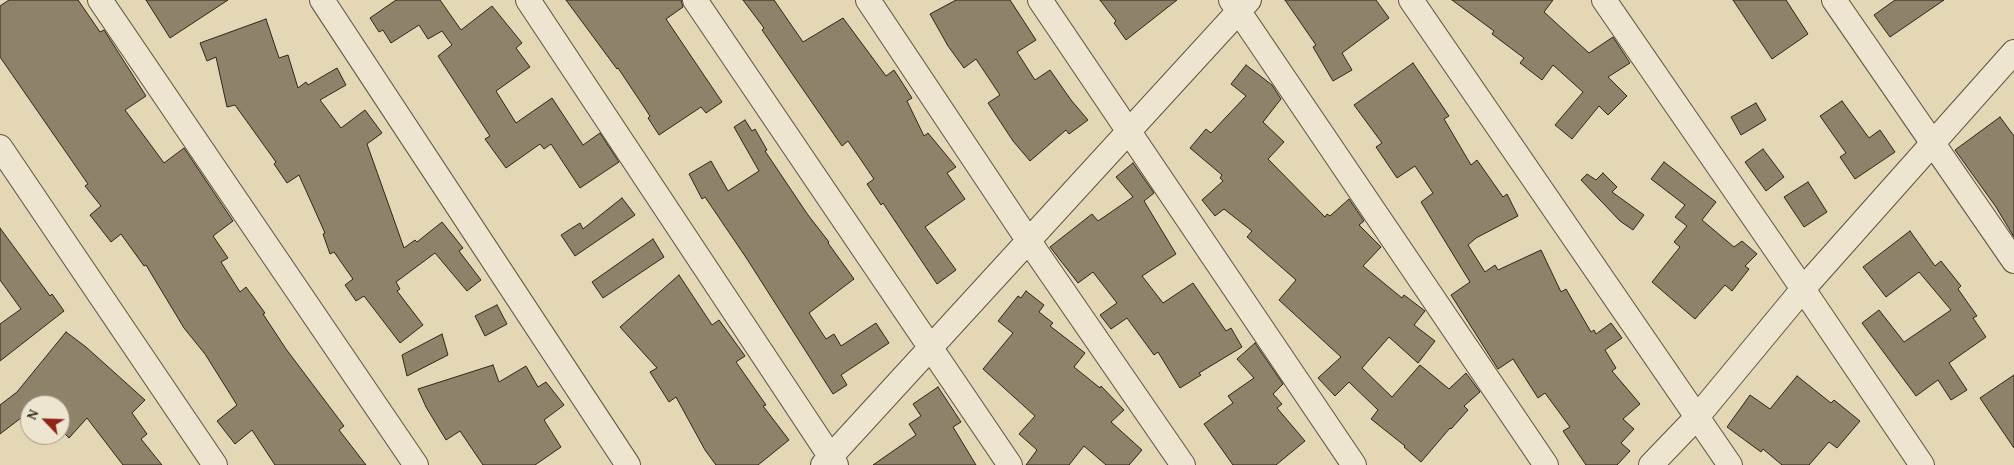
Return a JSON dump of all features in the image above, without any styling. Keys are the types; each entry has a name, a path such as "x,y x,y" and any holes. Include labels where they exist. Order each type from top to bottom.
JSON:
{"street":[{"path":"100,0 416,465"},
{"path":"322,0 628,465"},
{"path":"528,0 830,462 930,347 1130,132 1239,4 1546,465"},
{"path":"695,0 1010,465"},
{"path":"868,0 1028,240 1183,465"},
{"path":"1040,0 1354,465"},
{"path":"1411,0 1730,465"},
{"path":"1604,0 1804,289 1922,465"},
{"path":"1834,0 2014,261"},
{"path":"1651,465 1697,417 1804,289 2014,52"},
{"path":"0,147 215,465"}],"building":[{"path":"9,0 78,0 100,32 104,30 146,96 125,110 164,163 184,148 233,221 213,236 228,258 221,262 240,292 246,287 265,313 263,314 286,349 344,426 339,430 366,465 275,465 252,430 235,444 217,421 237,405 205,354 184,328 146,265 144,266 121,234 111,242 90,215 101,206 85,186 88,184 0,57 0,6"},
{"path":"146,0 228,0 170,38"},
{"path":"396,0 440,0 461,30 492,6 522,43 516,48 530,67 496,91 516,123 552,98 583,145 600,133 619,162 580,188 551,144 544,149 540,144 506,168 485,139 490,136 438,56 452,45 442,31 428,39 419,25 391,43 383,30 379,32 370,18"},
{"path":"566,0 681,0 683,7 666,19 722,102 706,113 701,107 659,135 648,118 650,116 618,68"},
{"path":"743,0 774,0 803,42 843,18 886,76 894,70 912,98 907,101 924,136 928,133 956,167 947,173 965,199 925,227 956,270 937,284 883,203 881,205 867,184 874,179 848,141 842,146 762,30 764,28"},
{"path":"956,0 1010,0 1036,40 1017,52 1035,80 1050,70 1088,120 1069,134 1066,130 1030,161 1013,141 988,103 1000,95 976,59 964,68 948,46 930,14"},
{"path":"1100,0 1177,0 1126,40 1114,23 1116,21"},
{"path":"1285,0 1376,0 1389,18 1342,53 1352,70 1333,81 1313,47 1316,45"},
{"path":"1452,0 1553,0 1544,12 1589,53 1613,37 1630,63 1608,77 1627,96 1608,115 1599,106 1572,139 1555,125 1583,92 1553,65 1542,80 1520,63 1524,58 1492,34 1494,31"},
{"path":"1733,0 1786,0 1808,34 1772,59"},
{"path":"1895,0 1944,0 1890,37 1874,15"},
{"path":"266,19 279,58 288,55 298,88 306,82 308,85 337,68 346,85 320,100 341,128 365,110 382,133 367,144 404,248 415,240 417,242 442,222 463,248 459,251 481,280 467,291 435,253 396,282 400,289 397,291 423,325 400,343 364,296 356,301 345,285 353,279 334,252 330,254 323,234 325,233 299,175 287,183 274,164 276,162 235,105 227,107 216,57 207,61 200,43"},
{"path":"1413,63 1449,116 1444,119 1471,165 1477,160 1503,197 1507,194 1518,216 1476,238 1468,245 1485,272 1495,265 1498,270 1541,250 1561,292 1566,289 1591,332 1594,330 1596,334 1611,323 1622,338 1605,350 1616,368 1612,371 1640,404 1623,419 1634,429 1621,443 1630,451 1617,465 1586,465 1563,431 1570,427 1545,393 1538,398 1513,359 1498,369 1451,295 1470,282 1421,202 1433,193 1415,166 1397,178 1376,147 1382,143 1354,105"},
{"path":"1246,65 1272,85 1281,99 1263,122 1284,142 1268,159 1325,217 1327,214 1330,216 1349,199 1364,221 1359,225 1381,247 1363,266 1402,298 1404,295 1425,311 1414,325 1435,341 1418,363 1389,337 1362,368 1392,397 1420,365 1449,389 1466,373 1480,392 1464,406 1468,410 1421,462 1405,446 1371,419 1378,410 1349,382 1335,396 1318,378 1341,357 1279,300 1296,280 1247,237 1252,231 1224,209 1215,216 1202,200 1223,181 1220,178 1222,175 1190,148 1206,129 1211,133 1246,96 1231,84"},
{"path":"1842,101 1869,138 1880,130 1895,152 1855,179 1840,157 1846,153 1820,116"},
{"path":"1756,103 1766,120 1741,135 1731,117"},
{"path":"2000,117 2014,136 2014,237 1996,207 1955,150"},
{"path":"745,120 752,131 755,129 767,150 765,151 854,279 809,313 826,339 834,334 841,346 876,323 889,343 841,375 847,385 833,394 747,259 705,197 702,199 689,174 711,161 728,191 759,171 734,127"},
{"path":"1763,149 1784,177 1766,191 1745,162"},
{"path":"1664,162 1716,202 1702,220 1734,247 1742,241 1757,254 1745,266 1749,269 1732,291 1725,285 1695,319 1652,282 1680,247 1674,242 1687,226 1675,217 1685,205 1651,179"},
{"path":"1133,163 1154,193 1144,201 1176,254 1142,276 1163,303 1193,283 1226,331 1231,328 1242,347 1199,373 1201,375 1180,388 1158,352 1154,355 1127,318 1111,329 1100,315 1117,303 1093,272 1078,283 1050,247 1092,214 1098,221 1133,197 1116,177"},
{"path":"1603,173 1617,187 1612,192 1644,215 1633,230 1620,221 1581,180 1587,174 1596,180"},
{"path":"1808,182 1827,212 1804,227 1784,197"},
{"path":"622,198 635,215 575,256 561,235 580,223 583,229"},
{"path":"0,228 50,296 52,294 64,311 0,361 0,324 21,309 0,280"},
{"path":"1910,231 1935,266 1941,261 1961,286 1958,289 1977,316 1973,318 1986,337 1949,363 1967,390 1951,400 1938,380 1916,396 1862,323 1879,310 1904,342 1951,310 1919,272 1886,297 1863,267"},
{"path":"653,239 664,257 603,298 592,282"},
{"path":"679,275 712,325 719,320 745,356 736,362 766,405 763,406 789,440 758,465 716,465 705,450 676,397 669,402 650,372 657,368 620,327"},
{"path":"1026,291 1044,305 1039,312 1053,323 1050,326 1085,353 1074,367 1100,388 1101,386 1124,410 1111,422 1142,450 1129,465 1106,465 1084,446 1069,465 1026,465 1037,450 1019,434 1035,416 983,369 1013,333 998,321 1018,296 1021,298"},
{"path":"497,305 507,324 485,336 475,316"},
{"path":"66,332 86,347 145,400 132,413 147,434 141,439 162,465 123,465 87,418 70,437 70,395 20,395 20,419 0,434 0,405 17,392"},
{"path":"442,334 448,355 407,376 402,355"},
{"path":"1255,343 1283,384 1273,394 1282,404 1277,408 1305,441 1276,465 1233,465 1204,424 1233,403 1228,396 1254,378 1237,359"},
{"path":"493,365 499,382 526,366 538,387 546,382 564,405 544,420 561,447 535,465 483,465 460,431 446,440 426,407 418,389"},
{"path":"2014,375 2014,448 1980,398"},
{"path":"1797,376 1831,403 1834,400 1860,421 1837,448 1829,442 1809,465 1782,465 1763,449 1761,452 1727,427 1750,395 1770,409"},
{"path":"938,387 961,422 953,427 976,465 873,465 916,435 909,424 921,416 913,404"}]}
